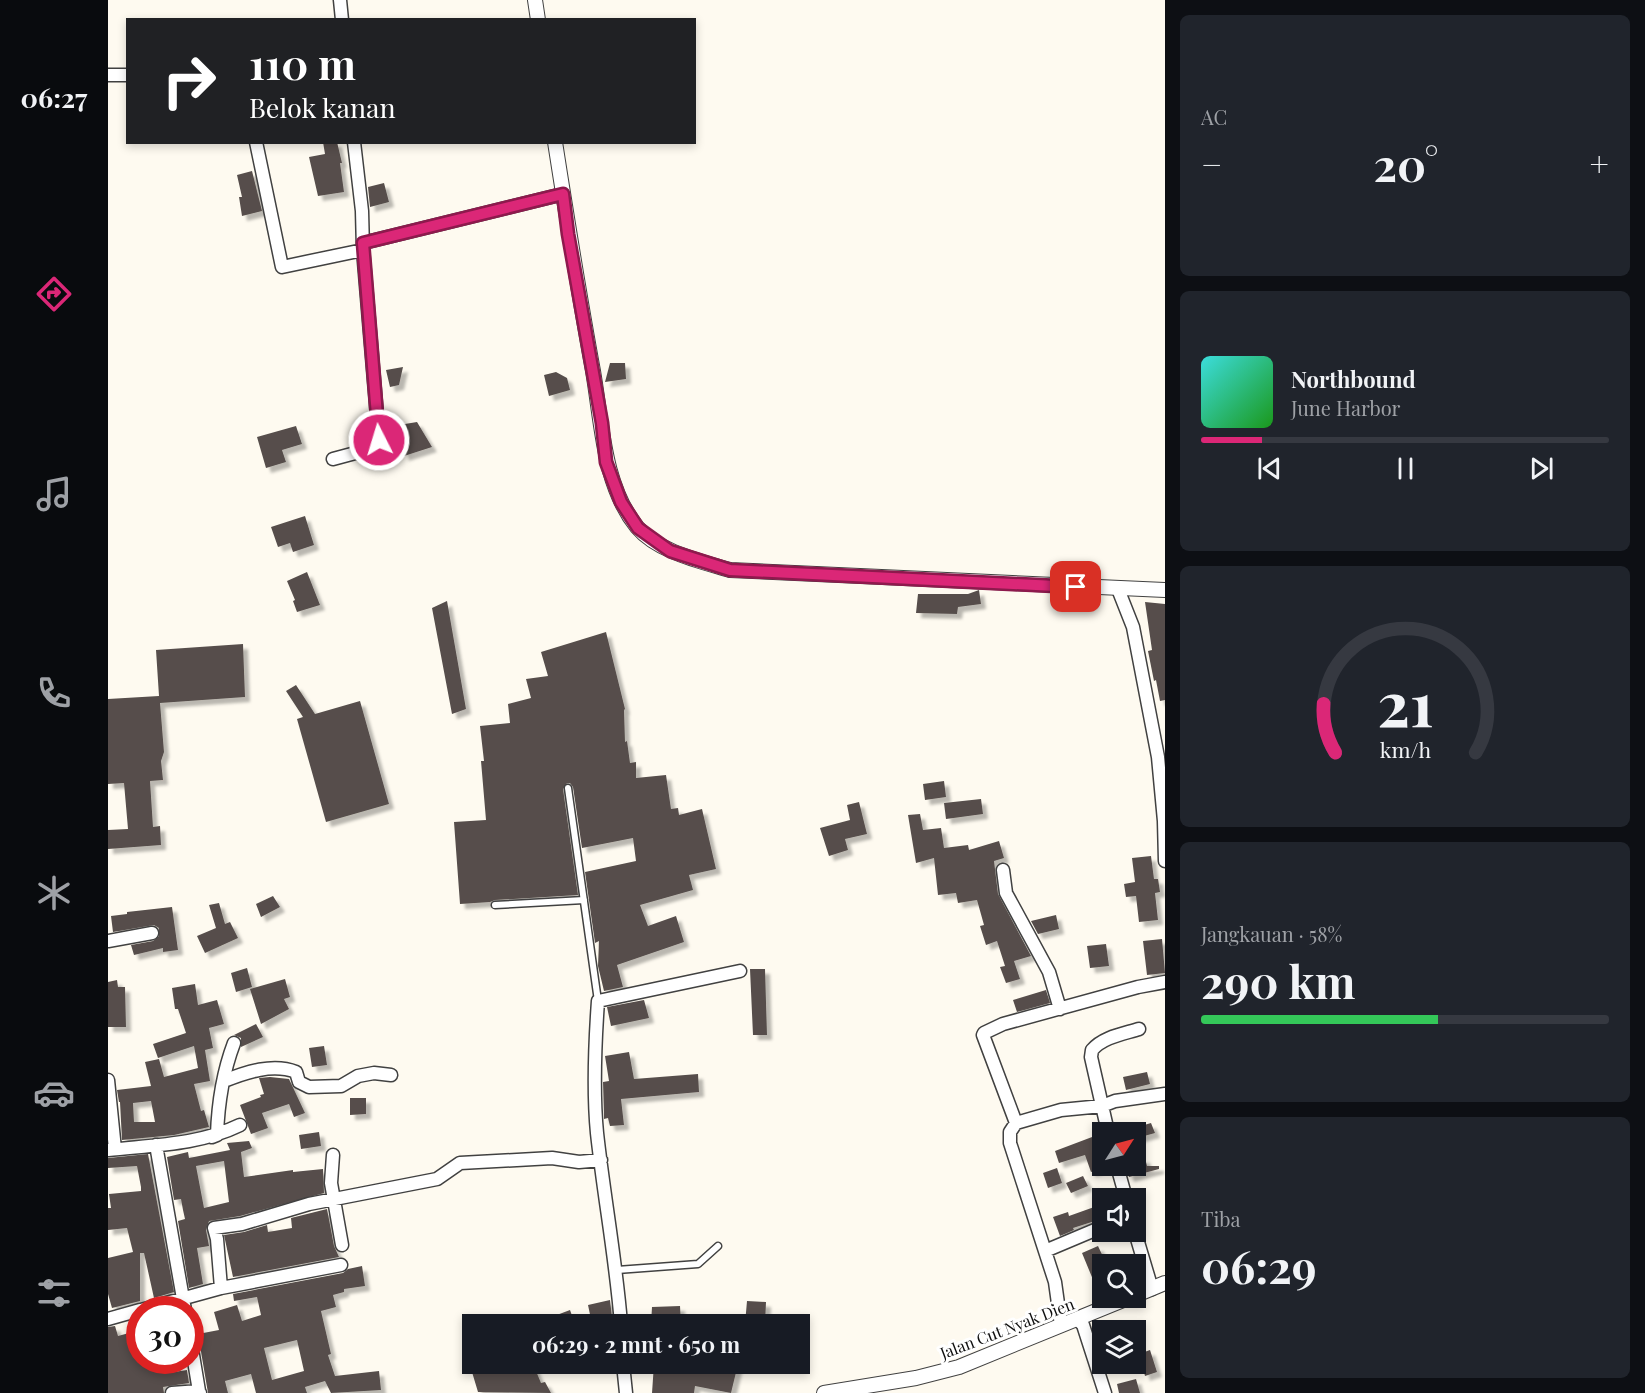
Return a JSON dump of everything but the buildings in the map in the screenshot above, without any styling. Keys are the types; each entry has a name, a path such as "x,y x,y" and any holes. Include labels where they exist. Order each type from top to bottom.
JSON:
{"street":[{"path":"340,0 342,18"},
{"path":"535,0 537,18"},
{"path":"108,75 126,75"},
{"path":"256,144 282,267 563,194"},
{"path":"333,459 374,448 379,440 354,144"},
{"path":"555,144 568,234 602,423 606,462 621,502 638,528 670,551 730,570 1165,590"},
{"path":"1118,589 1133,627 1158,757 1165,861"},
{"path":"1003,870 1006,893 1049,972 1060,1009"},
{"path":"108,941 152,933"},
{"path":"620,1314 617,1270 597,1119 595,1037 598,1001 740,971"},
{"path":"1017,1123 983,1035 986,1031 1003,1024 1138,987 1165,982"},
{"path":"1106,1122 1091,1057 1092,1050 1097,1044 1112,1037 1139,1029"},
{"path":"212,1137 216,1135 228,1058 234,1043"},
{"path":"225,1081 246,1073 275,1068 288,1068 297,1072 299,1082 309,1087 341,1086 353,1078 374,1073 391,1075"},
{"path":"108,1080 112,1150 212,1137 240,1125"},
{"path":"1061,1325 1054,1282 1010,1143 1010,1131 1017,1123 1061,1110 1102,1106 1115,1101 1165,1094"},
{"path":"156,1145 183,1296"},
{"path":"333,1155 331,1183 342,1245"},
{"path":"220,1288 217,1239 214,1228 242,1224 309,1204 436,1179 454,1166 468,1162 552,1158 579,1162 601,1160"},
{"path":"1045,1251 1092,1231"},
{"path":"1139,1242 1158,1286"},
{"path":"202,1296 220,1288 341,1266"},
{"name":"Jalan Cut Nyak Dien","path":"824,1393 867,1390 959,1367 1102,1308"},
{"path":"108,1319 126,1314"},
{"path":"1077,1318 1083,1325 1105,1393"},
{"path":"172,1393 200,1392 197,1374"},
{"path":"624,1374 626,1393"}],"lane":[{"path":"568,788 598,1001"},
{"path":"495,905 584,900"},
{"path":"617,1270 698,1264 718,1246"}],"route":[{"path":"379,440 363,243 563,194 602,423 606,462 621,502 638,528 670,551 730,570 1076,587"}]}
